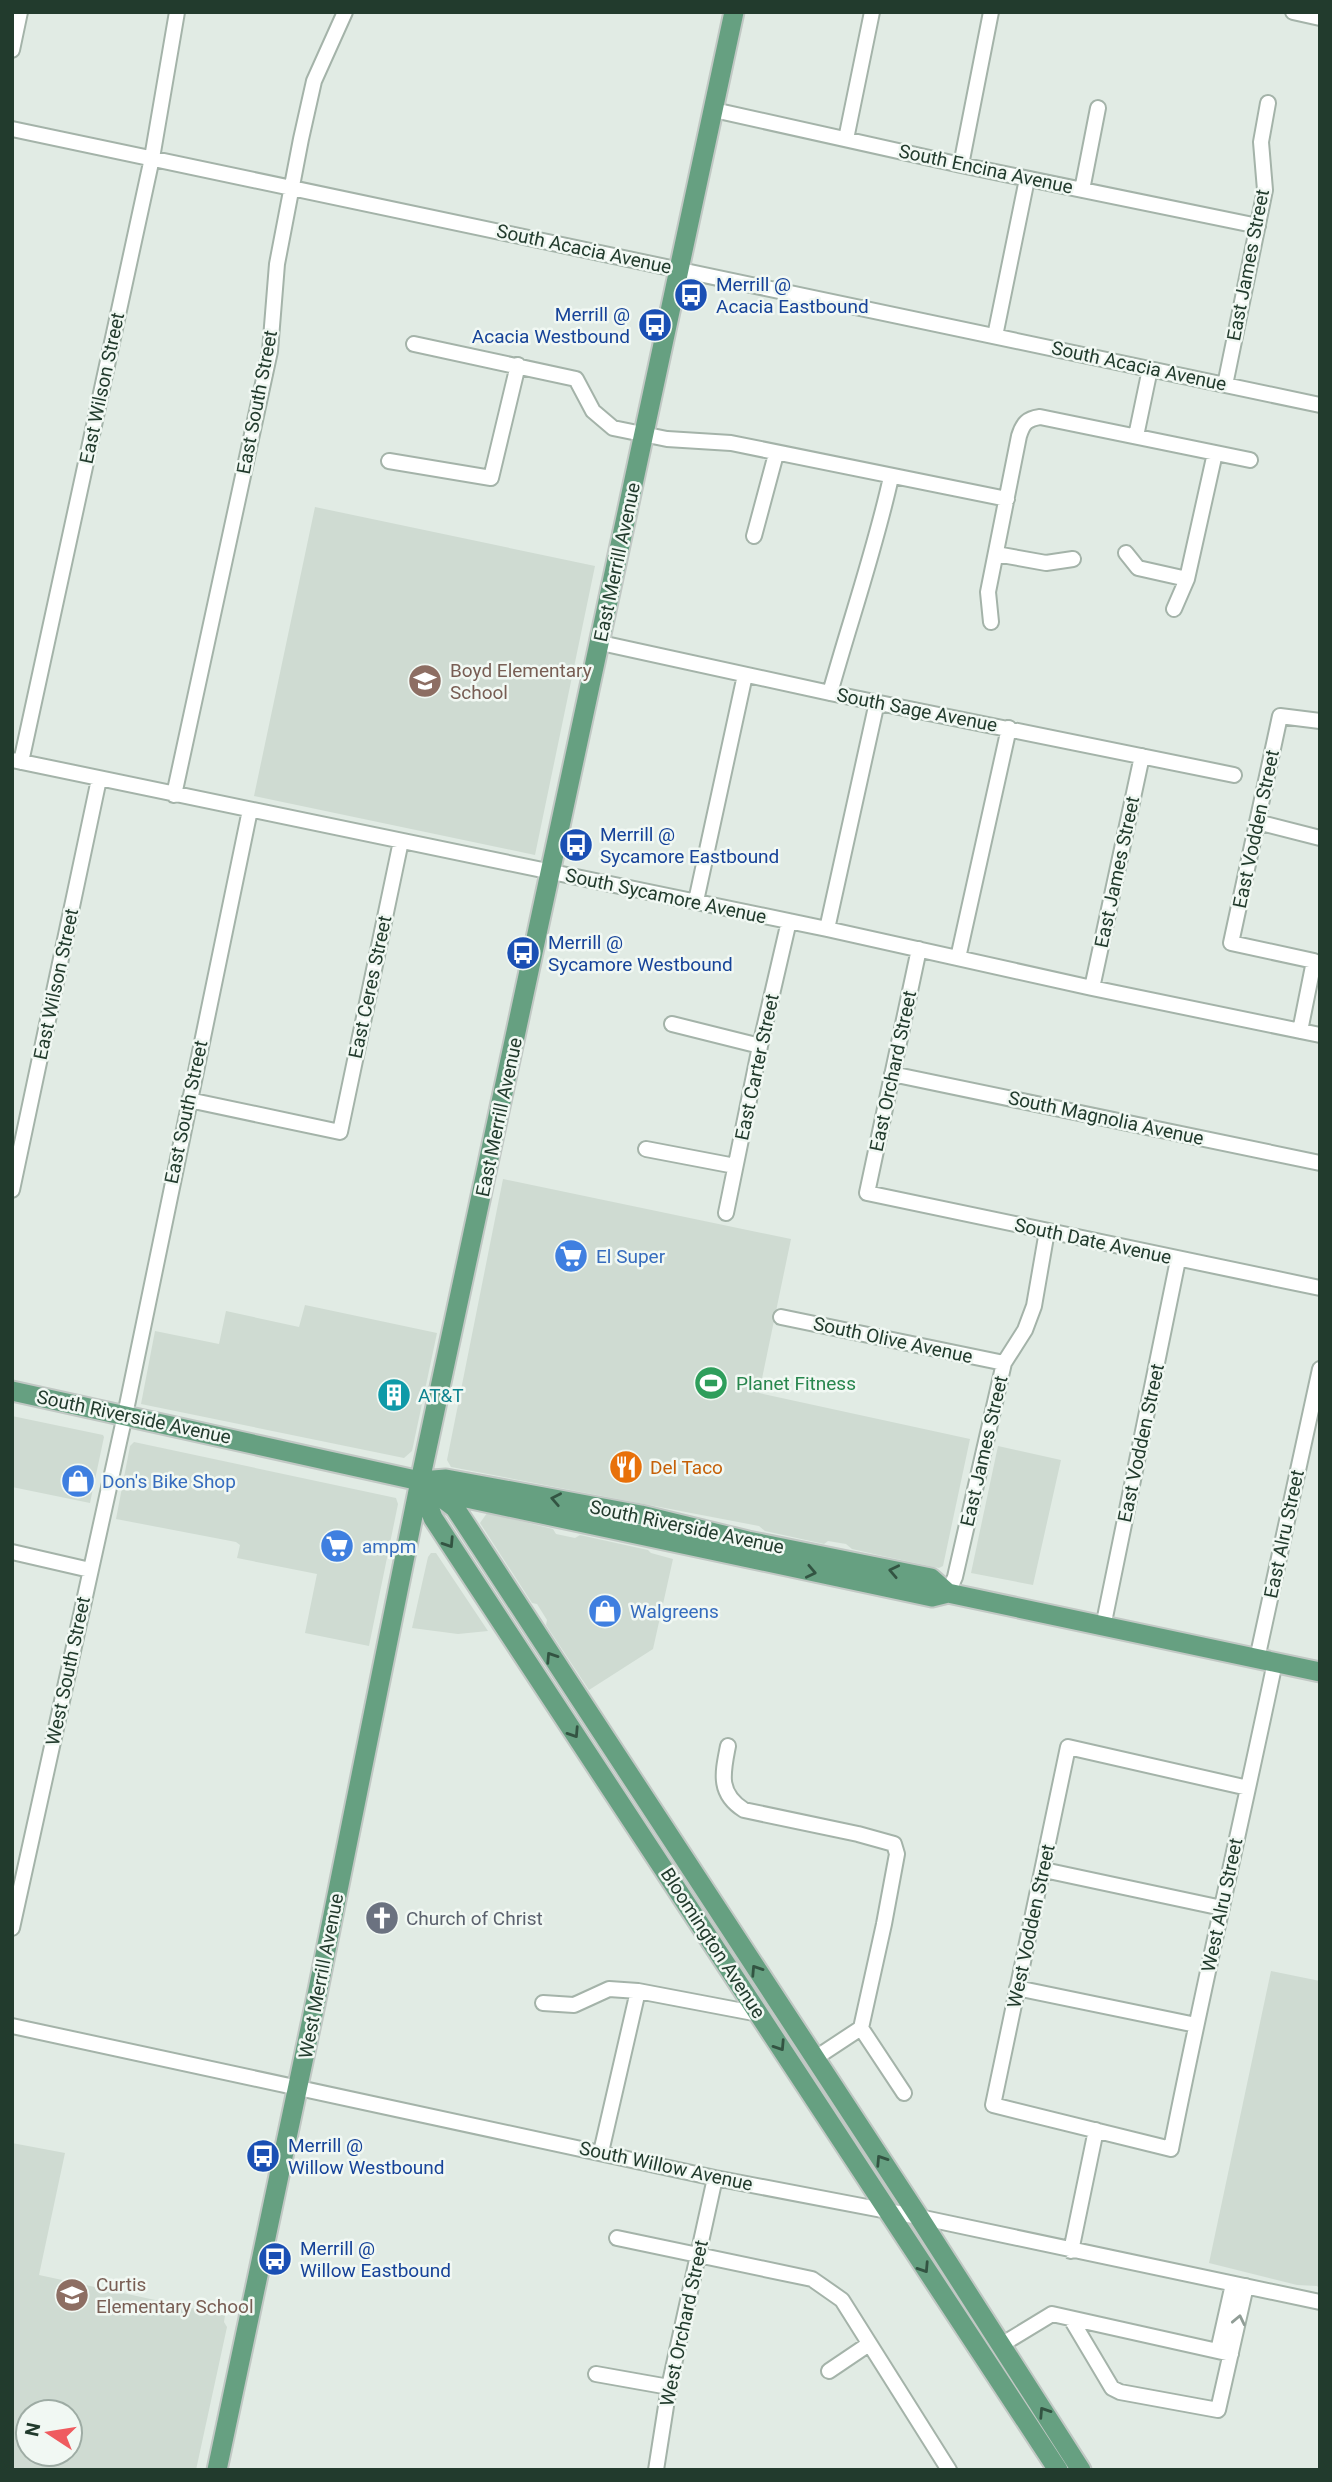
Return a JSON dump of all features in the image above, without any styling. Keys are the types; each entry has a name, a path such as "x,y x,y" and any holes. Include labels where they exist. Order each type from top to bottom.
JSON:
{"main road":[{"name":"East Merrill Avenue","path":"420,1481 734,12"},
{"name":"South Riverside Avenue","path":"12,1391 420,1481 443,1493 932,1597 948,1593 1320,1672"},
{"name":"South Riverside Avenue","path":"420,1481 446,1479 640,1515 748,1541 931,1578 948,1593"},
{"name":"Bloomington Avenue","path":"420,1481 455,1508 919,2217 1081,2470"},
{"name":"Bloomington Avenue","path":"420,1481 433,1518 1058,2470"},
{"name":"West Merrill Avenue","path":"217,2470 298,2088 420,1481"},
{"path":"475,1540 473,1513 482,1501"}],"street":[{"path":"12,50 20,12"},
{"name":"East Wilson Street","path":"17,761 152,158 177,12"},
{"name":"East South Street","path":"174,795 270,351 277,264 314,81 345,12"},
{"path":"846,139 872,12"},
{"path":"961,165 991,12"},
{"path":"1293,12 1320,18"},
{"name":"East James Street","path":"1225,385 1265,190 1261,142 1268,103"},
{"path":"1083,190 1098,108"},
{"name":"South Encina Avenue","path":"714,110 961,165 1258,226"},
{"name":"South Acacia Avenue","path":"12,129 1320,405"},
{"path":"995,336 1027,179"},
{"path":"414,344 576,379 593,411 613,428 667,439 730,443 1007,499"},
{"path":"389,461 491,478 518,365"},
{"path":"1136,436 1150,369"},
{"path":"992,622 988,592 1023,425 1031,418 1041,417 1250,460"},
{"path":"1174,609 1187,579 1215,453"},
{"path":"754,536 776,454"},
{"path":"830,693 882,520 891,477"},
{"path":"1126,553 1138,568 1187,579"},
{"path":"996,554 1046,563 1073,559"},
{"name":"South Sage Avenue","path":"601,643 830,693 1234,775"},
{"path":"696,901 745,675"},
{"path":"827,929 877,702"},
{"name":"East Vodden Street","path":"1300,1031 1314,961 1231,943 1280,716 1320,721"},
{"path":"958,958 1009,728"},
{"name":"East James Street","path":"1092,988 1143,756"},
{"name":"South Sycamore Avenue","path":"17,761 696,901 1320,1035"},
{"name":"East Wilson Street","path":"12,1190 99,779"},
{"name":"East South Street","path":"125,1415 250,810"},
{"path":"1257,822 1320,838"},
{"name":"East Ceres Street","path":"189,1100 340,1132 401,841"},
{"name":"East Carter Street","path":"726,1213 789,921"},
{"name":"East Orchard Street","path":"867,1193 919,949"},
{"path":"672,1024 760,1046"},
{"name":"South Magnolia Avenue","path":"892,1073 1320,1163"},
{"path":"646,1149 735,1166"},
{"name":"South Date Avenue","path":"867,1193 1320,1288"},
{"name":"East James Street","path":"948,1593 956,1576 1004,1363 1025,1330 1034,1306 1046,1231"},
{"name":"East Vodden Street","path":"1103,1627 1178,1260"},
{"name":"South Olive Avenue","path":"781,1317 1004,1363"},
{"name":"East Alru Street","path":"1266,1660 1320,1369"},
{"name":"West South Street","path":"12,1928 125,1415"},
{"path":"12,1552 90,1570"},
{"name":"West Alru Street","path":"1096,2130 1171,2149 1248,1788 1266,1660"},
{"path":"728,1746 722,1778 737,1805 744,1810 894,1844 897,1854 861,2028 814,2059"},
{"name":"West Vodden Street","path":"1096,2130 993,2105 1068,1747 1248,1788"},
{"path":"1044,1870 1222,1908"},
{"path":"1017,1988 1196,2025"},
{"path":"543,2003 574,2005 609,1989 638,1991 759,2014"},
{"path":"601,2152 638,1991"},
{"name":"South Willow Avenue","path":"12,2026 715,2178 919,2217 1070,2251 1320,2301"},
{"path":"861,2028 904,2093"},
{"path":"1070,2251 1096,2130"},
{"name":"West Orchard Street","path":"660,2469 669,2387 715,2178"},
{"path":"617,2238 812,2279 842,2301 949,2470"},
{"path":"1071,2319 1112,2388 1218,2410 1225,2353 1240,2285"},
{"path":"1001,2345 1052,2314 1225,2353"},
{"path":"830,2371 869,2344"},
{"path":"596,2374 669,2387"}],"shaded area":[{"name":"Boyd Elementary School","path":"315,507 595,566 535,855 254,796"},
{"path":"503,1179 791,1239 759,1393 970,1439 943,1566 939,1568 878,1555 852,1549 846,1544 828,1541 824,1544 765,1531 759,1526 451,1467 447,1460"},
{"path":"305,1305 437,1333 412,1451 404,1458 141,1404 155,1331 219,1344 226,1311 299,1327"},
{"path":"12,1416 103,1435 90,1503 12,1487"},
{"path":"134,1442 396,1498 398,1504 369,1646 305,1633 317,1574 237,1558 240,1545 236,1542 116,1519 130,1446"},
{"path":"998,1446 1061,1460 1033,1585 971,1573"},
{"path":"487,1513 553,1529 556,1534 575,1538 580,1535 648,1550 673,1559 653,1649 589,1690 546,1625 547,1620 537,1604 532,1603 480,1523"},
{"path":"431,1553 436,1553 488,1631 458,1634 412,1628"},
{"path":"1271,1971 1320,1981 1320,2289 1317,2286 1297,2285 1209,2263"},
{"name":"Curtis Elementary School","path":"12,2143 65,2153 39,2275 225,2315 224,2322 227,2327 196,2470 12,2470"}],"place":[{"name":"Merrill @ Acacia Eastbound","path":"691,295"},
{"name":"Merrill @ Acacia Westbound","path":"655,325"},
{"name":"Boyd Elementary School","path":"425,681"},
{"name":"Merrill @ Sycamore Eastbound","path":"576,845"},
{"name":"Merrill @ Sycamore Westbound","path":"523,953"},
{"name":"El Super","path":"571,1256"},
{"name":"Planet Fitness","path":"711,1383"},
{"name":"AT&T","path":"394,1395"},
{"name":"Del Taco","path":"626,1467"},
{"name":"Don's Bike Shop","path":"78,1481"},
{"name":"ampm","path":"337,1546"},
{"name":"Walgreens","path":"605,1611"},
{"name":"Church of Christ","path":"382,1918"},
{"name":"Merrill @ Willow Westbound","path":"263,2156"},
{"name":"Merrill @ Willow Eastbound","path":"275,2259"},
{"name":"Curtis Elementary School","path":"72,2295"}]}
